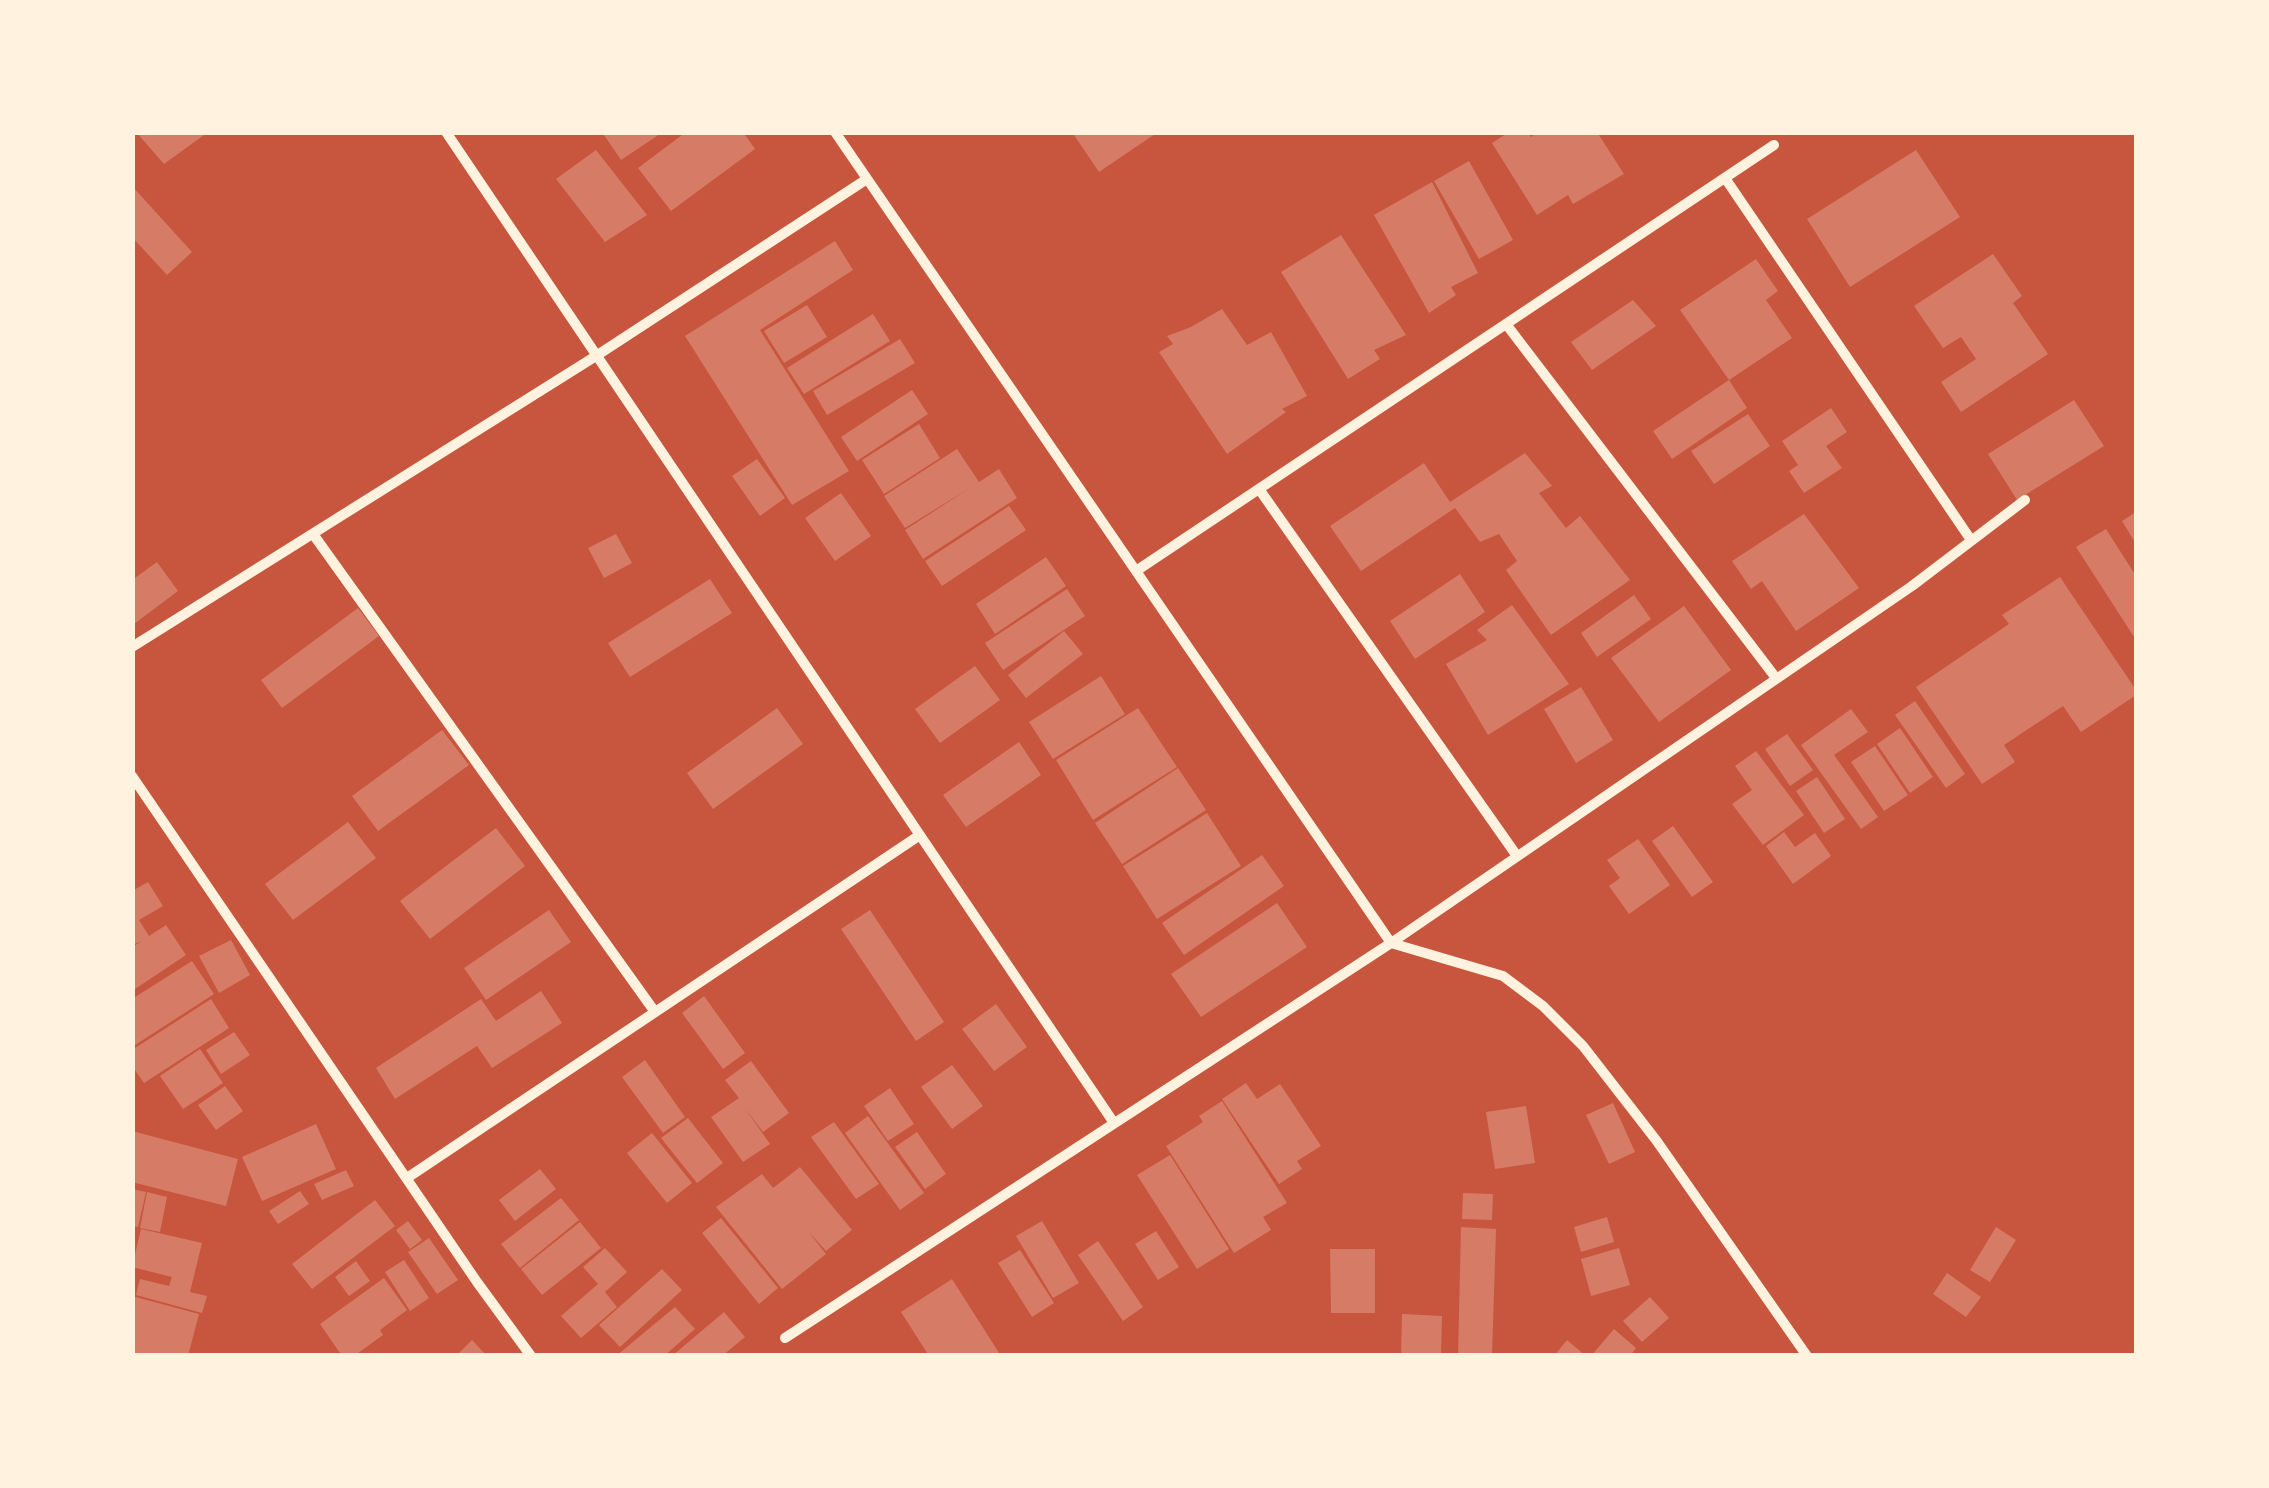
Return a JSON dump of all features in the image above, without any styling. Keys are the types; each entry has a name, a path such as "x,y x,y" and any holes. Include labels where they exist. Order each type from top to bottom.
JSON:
{"street":[{"path":"446,132 1114,1123"},
{"path":"835,132 1391,943 1502,976 1543,1006 1583,1046 1656,1140 1807,1356"},
{"path":"1136,571 1774,145"},
{"path":"1725,178 1971,540"},
{"path":"132,647 596,356 867,179"},
{"path":"1506,324 1776,678"},
{"path":"1259,489 1517,856"},
{"path":"785,1338 1391,943 1912,586 2025,500"},
{"path":"313,534 655,1012"},
{"path":"132,776 531,1356"},
{"path":"407,1178 920,836"}],"building":[{"path":"136,132 202,132 204,135 164,164"},
{"path":"602,132 663,132 621,160"},
{"path":"686,132 743,132 755,149 671,211 638,168"},
{"path":"1072,132 1158,132 1099,172"},
{"path":"1509,132 1528,132 1531,137 1538,132 1597,132 1624,174 1573,204 1568,195 1537,215 1492,143"},
{"path":"596,150 647,215 605,242 556,179"},
{"path":"1916,150 1960,217 1850,287 1807,219"},
{"path":"1469,161 1513,240 1479,259 1434,181"},
{"path":"1432,182 1478,273 1451,287 1456,295 1429,313 1374,215"},
{"path":"132,186 192,252 167,275 132,237"},
{"path":"1341,235 1406,335 1374,350 1380,359 1348,379 1281,272"},
{"path":"835,241 853,270 760,330 849,471 792,505 685,336"},
{"path":"1993,254 2022,296 2013,303 2048,354 1961,412 1941,382 1976,359 1961,337 1943,348 1914,306"},
{"path":"1756,259 1778,291 1766,300 1792,338 1729,380 1680,310"},
{"path":"1633,300 1656,326 1592,370 1571,342"},
{"path":"807,305 827,337 784,363 764,331"},
{"path":"1222,309 1247,345 1271,332 1307,396 1282,409 1286,412 1227,454 1159,352 1173,344 1167,336"},
{"path":"873,314 890,341 804,394 787,368"},
{"path":"900,339 915,363 827,415 813,391"},
{"path":"1729,380 1747,408 1672,459 1653,431"},
{"path":"912,390 928,414 857,461 841,437"},
{"path":"2074,400 2104,446 2017,500 1988,454"},
{"path":"1831,408 1847,432 1826,446 1842,468 1804,493 1789,471 1798,465 1782,441"},
{"path":"1748,414 1770,446 1714,484 1691,451"},
{"path":"919,424 940,458 884,494 862,460"},
{"path":"957,449 979,482 999,469 1017,498 923,559 905,530 973,486 905,528 884,496"},
{"path":"1525,453 1552,486 1539,493 1566,528 1580,516 1630,580 1551,635 1506,570 1517,561 1499,534 1480,542 1455,508 1361,571 1330,526 1424,463 1450,502"},
{"path":"757,459 785,498 760,516 732,476"},
{"path":"841,493 871,536 835,561 805,518"},
{"path":"1009,506 1026,530 942,586 925,561"},
{"path":"2136,512 2136,544 2122,521"},
{"path":"1804,514 1859,588 1796,631 1762,581 1751,589 1732,561"},
{"path":"2106,529 2136,576 2136,640 2076,547"},
{"path":"616,534 632,563 604,578 588,548"},
{"path":"1046,557 1066,586 995,634 976,604"},
{"path":"157,562 178,591 134,624 132,580"},
{"path":"1460,574 1485,612 1415,659 1390,621"},
{"path":"2060,577 2136,695 2081,732 2063,706 2004,745 2015,762 1982,784 1916,687 2009,624 2002,615"},
{"path":"710,579 732,613 630,677 608,643"},
{"path":"1067,589 1085,616 1003,670 985,643"},
{"path":"1634,595 1651,619 1597,657 1581,633"},
{"path":"1512,605 1569,684 1488,735 1446,664 1487,640 1477,630"},
{"path":"1684,606 1731,670 1659,722 1611,658"},
{"path":"358,608 379,636 282,708 261,680"},
{"path":"1064,631 1083,654 1026,698 1008,675"},
{"path":"975,666 1000,700 940,743 915,709"},
{"path":"1101,676 1125,714 1053,759 1029,722"},
{"path":"1581,687 1613,740 1576,763 1544,709"},
{"path":"1915,701 1965,774 1946,788 1895,715"},
{"path":"777,708 803,744 713,809 687,773"},
{"path":"1138,708 1177,767 1093,820 1056,760"},
{"path":"1851,709 1868,732 1834,755 1878,817 1861,829 1801,745"},
{"path":"1900,728 1933,777 1910,793 1877,744"},
{"path":"442,730 469,765 378,831 352,796"},
{"path":"1787,734 1813,770 1790,786 1765,749"},
{"path":"1019,742 1041,775 966,827 943,795"},
{"path":"1875,746 1908,795 1884,811 1851,762"},
{"path":"1756,751 1804,815 1763,845 1732,804 1752,790 1735,766"},
{"path":"1178,768 1206,810 1122,864 1095,823"},
{"path":"1817,777 1845,819 1824,833 1796,791"},
{"path":"1207,813 1241,866 1157,919 1123,866"},
{"path":"348,822 376,858 293,920 265,884"},
{"path":"1673,826 1713,882 1692,897 1652,841"},
{"path":"496,828 525,866 430,939 400,901"},
{"path":"1784,832 1795,847 1815,833 1831,856 1793,884 1766,846"},
{"path":"1638,839 1670,885 1629,914 1609,886 1620,878 1607,860"},
{"path":"1262,855 1284,886 1184,955 1162,923"},
{"path":"148,882 163,906 139,920 149,936 166,925 186,955 132,991 132,947 142,941 132,945 132,891"},
{"path":"1277,903 1307,947 1201,1017 1171,974"},
{"path":"549,910 571,942 486,1000 464,968"},
{"path":"870,910 944,1022 916,1041 841,929"},
{"path":"231,940 250,975 219,993 199,956"},
{"path":"192,961 214,994 132,1047 132,999"},
{"path":"541,991 562,1023 492,1068 477,1046 395,1099 376,1068 481,999 496,1021"},
{"path":"704,996 745,1053 723,1069 682,1013"},
{"path":"211,999 229,1028 144,1083 132,1066 132,1050"},
{"path":"996,1004 1027,1047 994,1071 962,1029"},
{"path":"234,1032 250,1055 221,1074 206,1050"},
{"path":"200,1049 223,1083 183,1109 160,1076"},
{"path":"645,1060 685,1117 663,1133 622,1077"},
{"path":"751,1061 789,1113 763,1132 744,1107 770,1144 743,1162 711,1117 739,1098 725,1080"},
{"path":"952,1065 983,1106 952,1129 921,1087"},
{"path":"1246,1083 1257,1099 1280,1084 1321,1146 1297,1161 1302,1169 1279,1184 1222,1099"},
{"path":"225,1086 243,1111 216,1130 198,1105"},
{"path":"890,1088 914,1124 888,1141 864,1106"},
{"path":"1222,1101 1287,1203 1263,1217 1271,1230 1234,1253 1166,1146 1203,1122 1199,1116"},
{"path":"1613,1103 1635,1152 1609,1164 1586,1115"},
{"path":"1526,1106 1535,1163 1495,1169 1486,1112"},
{"path":"868,1116 924,1193 900,1210 845,1133"},
{"path":"688,1118 723,1163 697,1183 661,1138"},
{"path":"834,1122 879,1184 856,1199 811,1137"},
{"path":"316,1124 336,1169 262,1201 242,1157"},
{"path":"132,1131 238,1159 226,1206 132,1182"},
{"path":"917,1132 946,1174 925,1189 895,1147"},
{"path":"652,1133 692,1183 667,1203 627,1153"},
{"path":"1170,1155 1229,1249 1197,1269 1137,1175"},
{"path":"800,1167 852,1230 826,1251 808,1231 826,1254 782,1289 716,1207 762,1174 773,1188"},
{"path":"540,1169 556,1189 515,1221 499,1200"},
{"path":"346,1170 354,1186 322,1200 314,1184"},
{"path":"132,1189 146,1192 138,1227 132,1226"},
{"path":"300,1191 309,1204 278,1224 269,1211"},
{"path":"147,1192 167,1197 160,1232 140,1228"},
{"path":"1463,1193 1493,1194 1492,1220 1462,1219"},
{"path":"561,1198 579,1220 520,1268 501,1244"},
{"path":"375,1200 395,1226 312,1289 292,1264"},
{"path":"1607,1217 1614,1242 1581,1252 1574,1227"},
{"path":"721,1218 778,1288 759,1304 702,1233"},
{"path":"408,1221 422,1240 410,1249 396,1230"},
{"path":"1042,1221 1079,1283 1053,1298 1016,1236"},
{"path":"580,1222 601,1248 542,1295 521,1269"},
{"path":"1461,1227 1496,1229 1492,1356 1458,1356"},
{"path":"1996,1227 2016,1240 1990,1282 1970,1270"},
{"path":"141,1229 202,1243 190,1292 207,1296 202,1313 136,1295 140,1279 169,1286 172,1277 132,1267"},
{"path":"1156,1231 1179,1267 1158,1280 1135,1244"},
{"path":"429,1238 458,1280 437,1294 408,1252"},
{"path":"1098,1241 1143,1307 1123,1321 1078,1255"},
{"path":"605,1248 627,1272 605,1292 617,1307 581,1338 561,1316 598,1284 583,1267"},
{"path":"1619,1248 1630,1285 1591,1296 1581,1259"},
{"path":"1330,1249 1375,1249 1375,1313 1331,1313"},
{"path":"1020,1250 1054,1303 1032,1317 998,1263"},
{"path":"404,1260 429,1298 410,1311 385,1272"},
{"path":"356,1261 370,1281 349,1296 335,1277"},
{"path":"662,1269 682,1290 620,1347 599,1325"},
{"path":"1947,1273 1981,1297 1966,1317 1933,1294"},
{"path":"384,1278 407,1310 380,1330 383,1335 354,1356 342,1356 320,1324"},
{"path":"952,1279 1001,1356 929,1356 901,1312"},
{"path":"132,1296 199,1314 188,1356 132,1354"},
{"path":"1650,1297 1669,1318 1642,1342 1623,1321"},
{"path":"675,1307 695,1329 664,1356 616,1356"},
{"path":"724,1312 745,1337 722,1356 672,1356"},
{"path":"1402,1314 1442,1316 1441,1356 1401,1356"},
{"path":"1614,1329 1636,1348 1630,1356 1591,1356"},
{"path":"472,1340 487,1356 456,1356"},
{"path":"1567,1340 1586,1356 1554,1356"}]}
